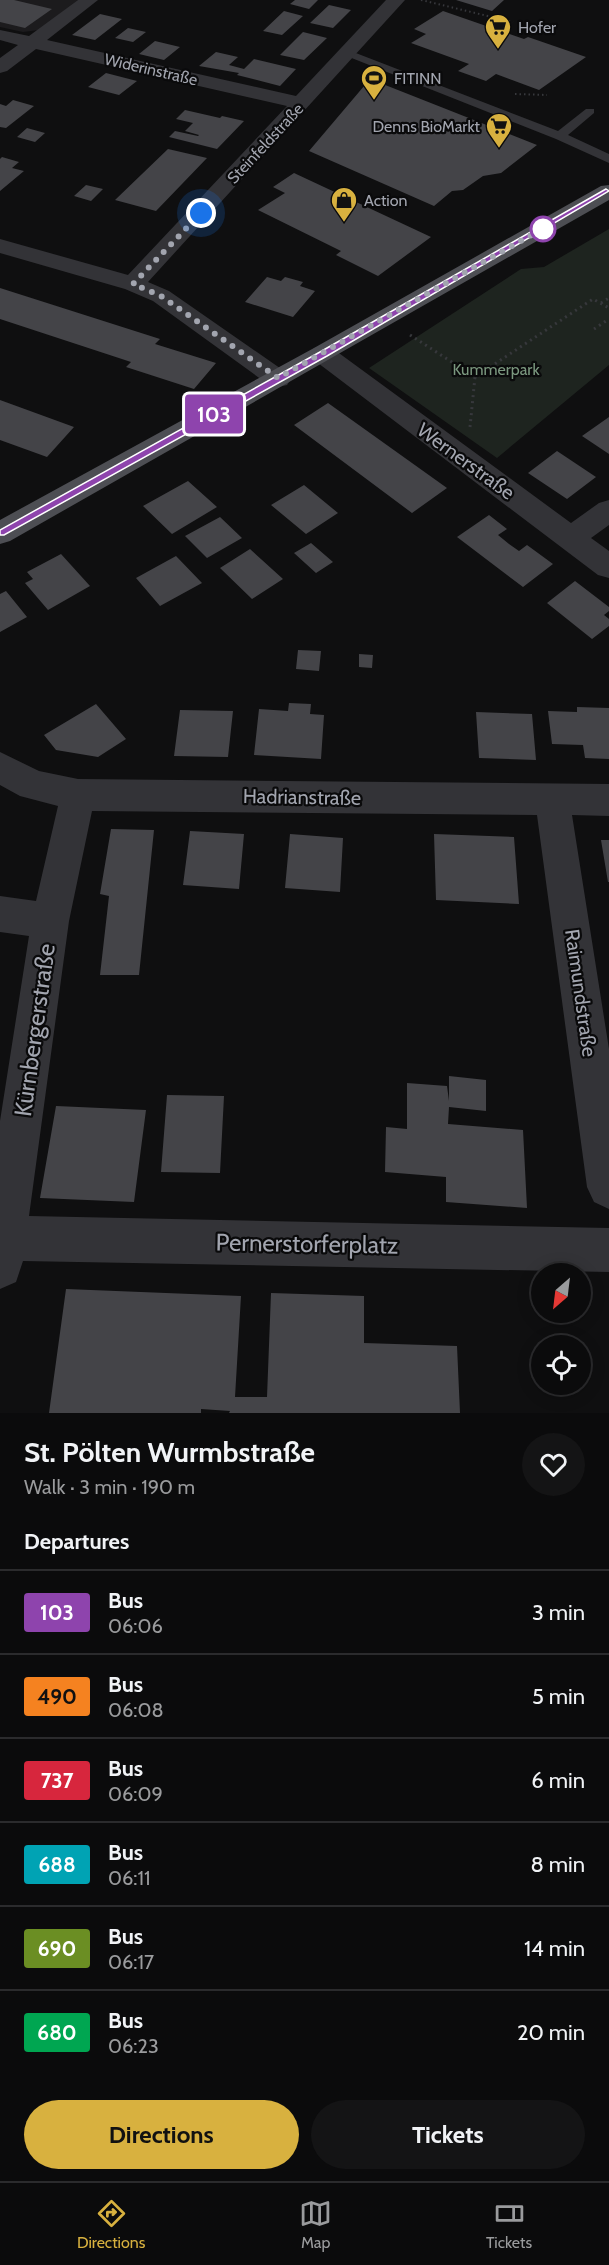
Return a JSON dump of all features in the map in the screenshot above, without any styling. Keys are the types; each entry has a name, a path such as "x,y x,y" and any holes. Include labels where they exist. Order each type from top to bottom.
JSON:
{"main road":[{"path":"0,532 323,354 609,191"}],"street":[{"path":"0,67 89,0"},
{"name":"Steinfeldstraße","path":"133,284 396,0"},
{"name":"Widerinstraße","path":"0,35 302,103"},
{"path":"3,252 133,284 161,296 278,378"},
{"name":"Wernerstraße","path":"323,354 609,567"},
{"path":"571,538 609,510"},
{"name":"Hadrianstraße","path":"0,767 32,785 78,795 609,800"},
{"name":"Kürnbergerstraße","path":"2,1252 50,921 78,795"},
{"name":"Raimundstraße","path":"552,800 609,1187"},
{"path":"0,914 50,921"},
{"name":"Pernerstorferplatz","path":"2,1252 609,1250"}],"lane":[{"path":"348,53 560,136 609,159"},
{"path":"560,136 590,111"}],"path":[{"path":"421,0 513,22"},
{"path":"601,303 609,298"},
{"path":"475,377 593,299 609,308"},
{"path":"594,329 609,319"},
{"path":"415,338 475,377"},
{"path":"472,408 475,377"}],"shaded area":[{"path":"0,0 78,0 39,30 23,32 0,27"}],"green space":[{"name":"Kummerpark","path":"609,229 609,365 497,458 369,368 521,269 544,267"}],"building":[{"path":"0,0 14,0 52,9 25,28 0,22"},
{"path":"295,0 318,0 309,9 290,4"},
{"path":"456,0 504,0 492,11"},
{"path":"329,5 351,10 333,28 310,23"},
{"path":"284,11 303,16 282,35 263,31"},
{"name":"Hofer","path":"443,11 524,39 528,37 586,57 539,90 496,74 486,81 458,71 469,64 411,43 426,34 414,29"},
{"path":"100,14 122,19 95,40 72,35"},
{"path":"128,28 146,32 133,42 115,38"},
{"path":"303,32 327,38 304,60 280,55"},
{"path":"155,41 180,47 164,60 139,54"},
{"path":"216,52 238,57 229,65 244,69 254,59 296,69 280,86 237,75 239,73 199,66"},
{"path":"106,73 137,81 119,95 88,87"},
{"path":"370,79 537,145 501,173 483,176 463,190 452,191 434,206 309,151"},
{"path":"13,100 34,106 6,128 0,127 0,104 6,106"},
{"path":"185,110 244,121 217,149 169,137 175,131 199,135 185,131 193,123 176,119"},
{"path":"27,128 45,133 35,142 17,137"},
{"path":"168,149 207,158 156,211 115,200"},
{"path":"2,157 19,162 12,168 24,171 0,191 0,159"},
{"name":"Action","path":"294,173 431,237 378,276 336,255 341,251 258,210 285,193 273,187"},
{"path":"86,185 103,189 91,201 74,196"},
{"path":"267,277 281,281 285,277 303,282 300,286 315,291 293,317 245,302"},
{"path":"0,288 160,339 155,344 216,363 194,389 126,367 131,362 0,319"},
{"path":"0,400 74,427 47,457 0,440"},
{"path":"328,403 447,488 412,513 294,425"},
{"path":"609,417 609,454 582,436"},
{"path":"557,451 596,477 567,499 528,473"},
{"path":"188,481 217,507 172,534 143,506"},
{"path":"304,485 338,513 306,534 271,505"},
{"path":"489,515 507,529 498,535 509,544 519,551 527,545 553,564 523,587 457,537"},
{"path":"220,517 242,538 207,558 185,536"},
{"path":"311,543 333,562 316,573 294,553"},
{"path":"250,549 283,579 252,599 220,568"},
{"path":"61,554 90,586 48,610 25,583 33,579 27,572"},
{"path":"176,556 202,583 160,606 136,578"},
{"path":"575,581 609,607 609,611 604,615 609,619 609,626 592,639 547,603"},
{"path":"6,591 27,617 0,632 0,594"},
{"path":"298,650 321,651 319,671 296,669"},
{"path":"359,654 373,655 372,668 359,667"},
{"path":"289,703 311,704 310,714 324,715 321,759 254,755 259,709 288,711"},
{"path":"96,704 126,739 98,757 56,750 44,735"},
{"path":"577,707 609,708 609,759 585,758 583,745 552,744 548,711 577,712"},
{"path":"180,710 233,711 228,757 174,756"},
{"path":"476,712 532,714 536,760 479,758"},
{"path":"111,829 154,830 139,975 100,975 109,896 100,894"},
{"path":"190,831 244,834 239,889 183,885"},
{"path":"290,834 343,838 340,892 285,888"},
{"path":"434,834 514,837 519,904 436,900"},
{"path":"601,840 609,840 609,882 608,882"},
{"path":"449,1076 486,1080 486,1111 449,1107 448,1124 523,1130 527,1208 446,1202 446,1177 385,1172 386,1127 407,1129 407,1083 447,1086 449,1101"},
{"path":"167,1095 224,1096 220,1173 161,1172"},
{"path":"56,1106 146,1110 134,1202 40,1198"},
{"path":"66,1289 241,1296 235,1397 267,1397 271,1293 364,1296 364,1343 457,1346 460,1413 229,1413 230,1411 201,1409 201,1413 49,1413"}],"bus line":[{"name":"103","path":"0,533 323,354 609,191"}],"place":[{"name":"Hofer","path":"498,50"},
{"name":"FITINN","path":"374,101"},
{"name":"Denns BioMarkt","path":"499,149"},
{"name":"Action","path":"344,223"}],"route":[{"path":"201,213 133,284 161,296 278,378 549,225 543,229"}]}
